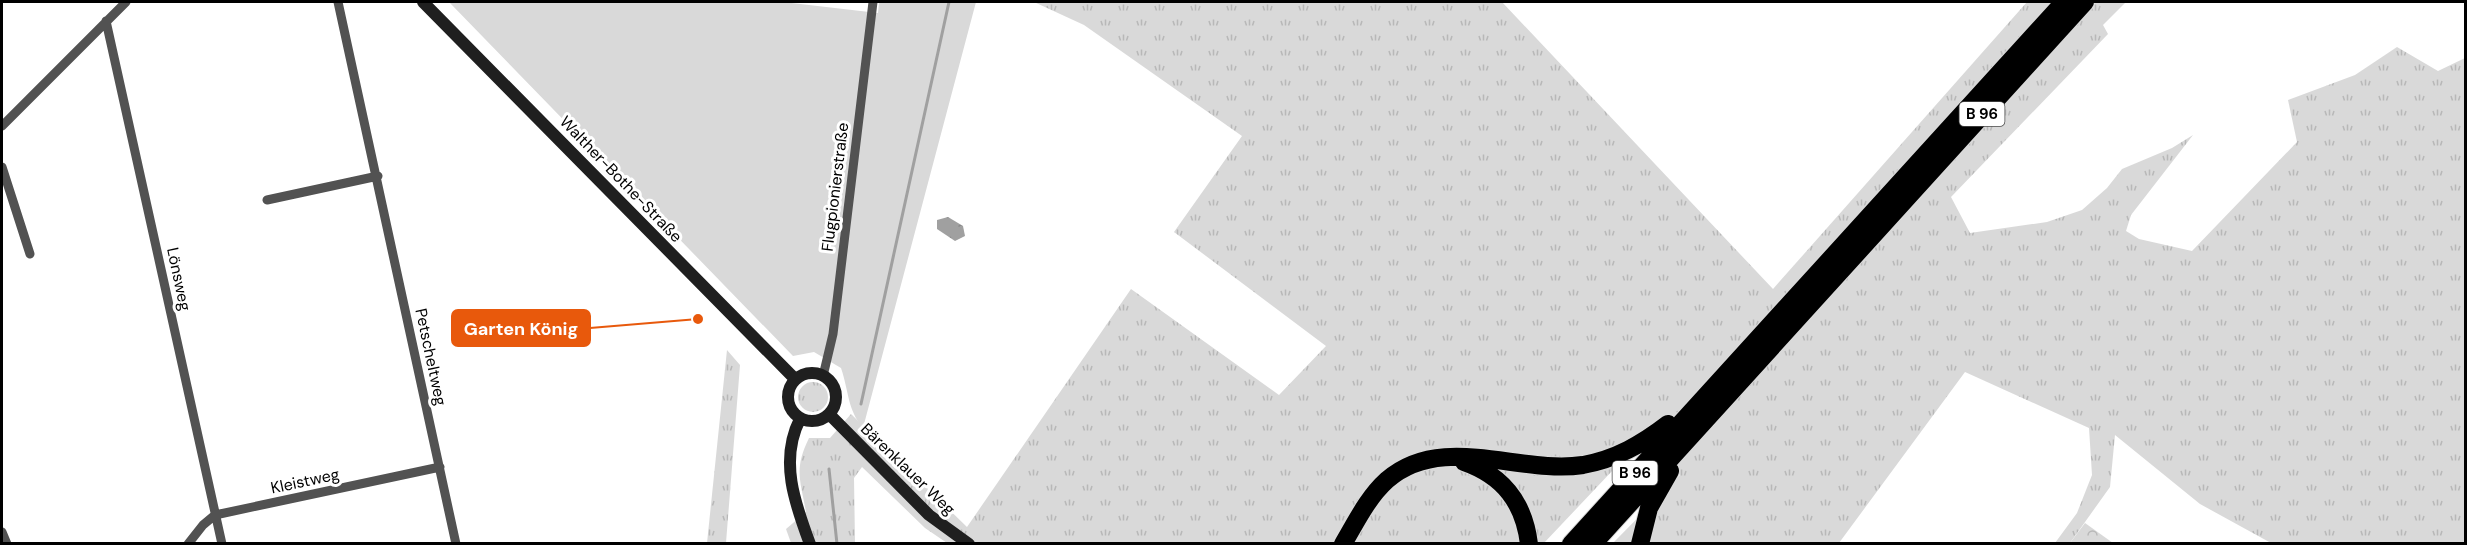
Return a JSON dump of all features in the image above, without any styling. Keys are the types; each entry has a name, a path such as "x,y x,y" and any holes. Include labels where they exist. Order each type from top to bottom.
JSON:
{"highway":[{"name":"B 96","path":"1570,543 2064,2"},
{"name":"B 96","path":"1593,543 2085,2"},
{"path":"1343,543 1369,500 1387,480 1404,469 1427,460 1472,457 1557,467 1605,460 1647,439 1699,402"},
{"path":"1640,543 1648,508 1696,430"},
{"path":"1454,458 1475,465 1508,488 1520,505 1527,525 1529,543"}],"street":[{"path":"2,126 126,2"},
{"name":"Petscheltweg","path":"338,2 378,176 456,543"},
{"name":"Walther-Bothe-Straße","path":"423,2 795,379"},
{"name":"Flugpionierstraße","path":"823,375 833,334 873,2"},
{"name":"Lönsweg","path":"106,21 222,543"},
{"path":"2,167 30,254"},
{"path":"267,200 378,176"},
{"path":"806,373 823,375 831,383 836,393 835,404 829,414 816,421 800,419 792,411 788,401 788,390 795,379 806,373"},
{"name":"Bärenklauer Weg","path":"829,414 929,515 969,543"},
{"path":"800,419 789,463 797,509 810,543"},
{"name":"Kleistweg","path":"215,515 440,467"},
{"path":"188,543 215,515"},
{"path":"2,532 7,543"}],"green space":[{"path":"449,2 783,2 878,13 879,2 976,2 863,428 851,407 841,368 814,352 793,356"},
{"path":"1034,2 1502,2 1773,289 2027,2 2126,2 2103,25 2108,34 1951,197 1970,233 2047,222 2082,210 2107,188 2122,169 2172,148 2193,135 2131,215 2126,231 2139,239 2192,251 2297,142 2288,100 2355,75 2397,47 2438,71 2465,58 2465,543 2271,543 2200,504 2115,435 2110,487 2070,543 2055,543 2077,513 2092,475 2089,428 1965,372 1839,543 1613,543 1680,475 1638,435 1613,470 1544,543 947,543 925,528 862,467 854,478 855,543 791,543 786,529 806,512 800,482 800,466 809,438 830,438 851,414 967,527 1131,289 1279,395 1326,346 1174,232 1242,136 1084,25"},
{"path":"727,350 740,365 726,543 707,543"},
{"path":"813,382 823,387 828,397 823,407 813,412 803,407 798,397 803,387"},
{"path":"2085,523 2113,543 2070,543"}],"water":[{"path":"948,217 963,226 965,236 955,241 937,229 937,220"}],"waterway":[{"path":"861,404 949,2"},
{"path":"829,469 837,544"}],"place":[{"name":"Garten König","path":"698,319"}]}
